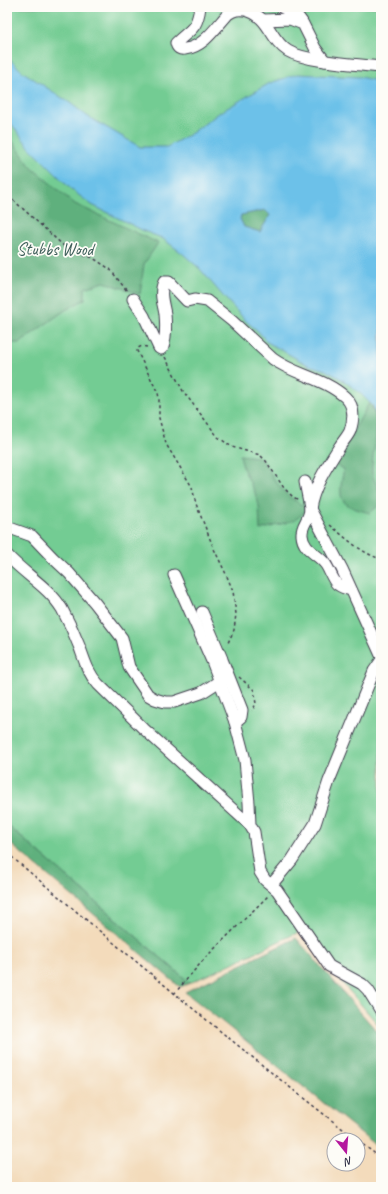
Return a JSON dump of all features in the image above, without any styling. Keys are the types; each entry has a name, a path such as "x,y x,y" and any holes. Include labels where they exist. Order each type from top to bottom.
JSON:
{"lane":[{"path":"249,12 264,7"},
{"path":"281,7 296,14 303,24 315,48 325,61"},
{"path":"200,8 197,23 176,43 178,48 182,50 189,49 202,43 228,14 233,10 238,9 256,14 264,20 278,42 288,51 305,57 325,61 381,67"},
{"path":"264,20 290,19 303,24"},
{"path":"133,299 144,316 159,348 164,347 165,340 165,316 161,288 164,282 169,282 187,301 195,299 207,301 232,321 279,364 288,369 310,376 345,397 353,410 350,432 319,484 312,500 310,514 303,524 302,539 312,553 321,558 338,584 352,590"},
{"path":"304,482 310,509 342,569 381,655"},
{"path":"7,527 32,536 69,573 95,603 122,638 129,667 148,695 165,702 174,702 201,694 215,684 220,683"},
{"path":"7,555 16,566 47,591 61,608 75,635 86,666 91,676 98,684 250,825 254,832 260,872 266,880 273,885 329,966 362,984 368,990 381,1011"},
{"path":"174,575 235,722 245,760 250,803 250,825"},
{"path":"202,612 242,710 241,717 235,722"},
{"path":"273,885 292,860 315,824 329,781 343,746 374,670 381,661"}],"path":[{"path":"7,190 11,198 65,247 93,258 110,269 133,299"},
{"path":"222,661 234,630 236,614 233,591 196,504 192,487 166,444 159,418 158,393 149,378 138,348 142,346 159,348 172,368 183,392 218,437 232,448 260,455 288,493 310,509"},
{"path":"330,525 363,551 371,556 381,559"},
{"path":"235,673 254,690 256,704 249,716"},
{"path":"7,853 174,994 348,1132"},
{"path":"174,994 206,957 256,907 269,897 273,885"},
{"path":"366,1146 381,1158"}],"green space":[{"path":"7,7 381,7 381,1028 299,932 190,983 7,825"},
{"name":"Stubbs Wood","path":"7,133 31,167 75,204 158,243 144,264 140,294 104,282 85,288 85,299 64,311 19,343 7,343"},
{"path":"265,210 270,215 260,232 244,227 240,219 241,215"},
{"path":"369,403 376,419 377,427 372,461 372,474 381,497 381,507 380,504 370,513 352,507 346,504 343,500 341,488 344,469 335,464"},
{"path":"240,455 258,457 263,461 276,482 288,496 308,509 295,520 260,530 259,505 243,468"},
{"path":"7,825 190,983 180,987 7,841"},
{"path":"296,938 381,1036 381,1149 366,1137 366,1132 360,1132 185,992"}],"water":[{"path":"7,57 23,72 87,116 140,147 167,147 192,133 219,113 270,83 297,74 360,77 381,82 381,451 377,450 378,428 373,406 360,393 343,380 325,370 308,365 267,342 223,296 200,269 182,253 162,238 144,231 92,205 72,190 29,147 7,118","holes":["265,210 270,215 260,232 244,227 240,219 241,215"]}]}
